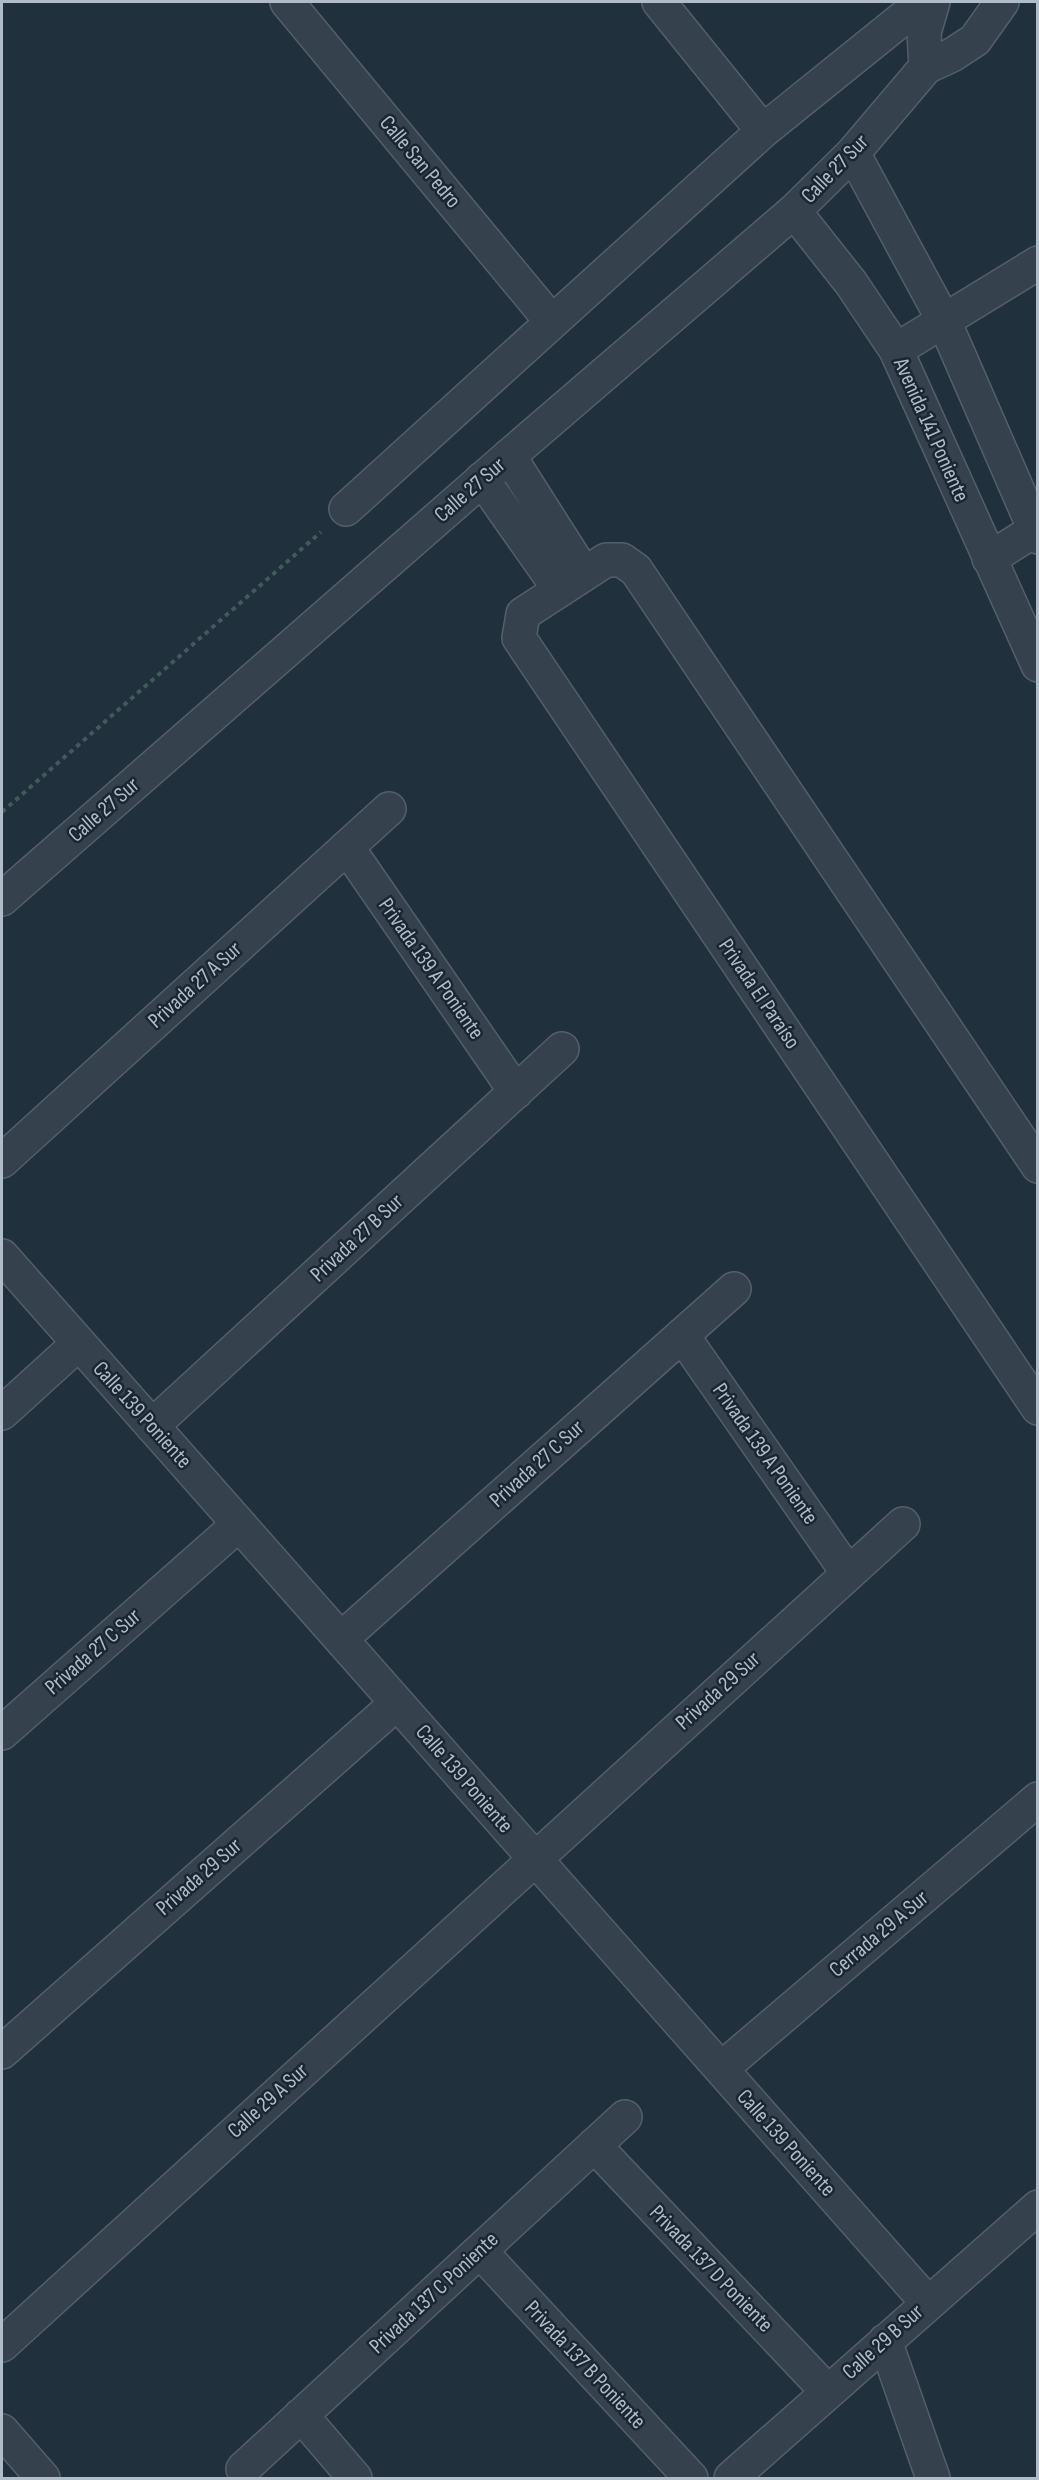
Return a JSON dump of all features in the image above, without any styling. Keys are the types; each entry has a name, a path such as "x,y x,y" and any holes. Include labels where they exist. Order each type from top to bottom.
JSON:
{"street":[{"name":"Calle San Pedro","path":"287,2 552,322"},
{"path":"659,2 763,131"},
{"path":"346,509 763,131 923,2"},
{"path":"926,67 924,33 933,2"},
{"name":"Calle 27 Sur","path":"2,899 482,479 794,212 853,153 926,67 952,56 975,40 1002,2"},
{"path":"853,153 944,321 1036,532 989,559"},
{"name":"Avenida 141 Poniente","path":"794,212 851,283 896,351 1038,666"},
{"path":"896,351 1038,263"},
{"path":"509,456 572,582"},
{"path":"482,479 572,582"},
{"name":"Privada El Paraíso","path":"1038,1166 636,570 622,560 606,560 523,614 519,638 1038,1408"},
{"name":"Privada 27 A Sur","path":"2,1161 389,809"},
{"name":"Privada 139 A Poniente","path":"347,847 516,1092"},
{"name":"Privada 27 B Sur","path":"152,1426 562,1050"},
{"name":"Calle 139 Poniente","path":"2,1256 927,2302"},
{"name":"Privada 27 C Sur","path":"341,1639 734,1289"},
{"name":"Privada 139 A Poniente","path":"682,1335 848,1574"},
{"path":"2,1413 79,1344"},
{"name":"Privada 27 C Sur","path":"2,1733 239,1524"},
{"name":"Privada 29 Sur","path":"534,1858 903,1524"},
{"name":"Privada 29 Sur","path":"2,2052 397,1703"},
{"name":"Cerrada 29 A Sur","path":"721,2069 1038,1799"},
{"name":"Calle 29 A Sur","path":"2,2345 534,1858"},
{"name":"Privada 137 C Poniente","path":"243,2469 625,2117"},
{"name":"Privada 137 D Poniente","path":"594,2145 828,2392"},
{"name":"Calle 29 B Sur","path":"731,2478 927,2302 1038,2207"},
{"name":"Privada 137 B Poniente","path":"480,2251 691,2478"},
{"path":"885,2341 933,2478"},
{"path":"301,2415 355,2478"},
{"path":"2,2431 43,2478"}],"path":[{"path":"2,812 346,509"}]}
